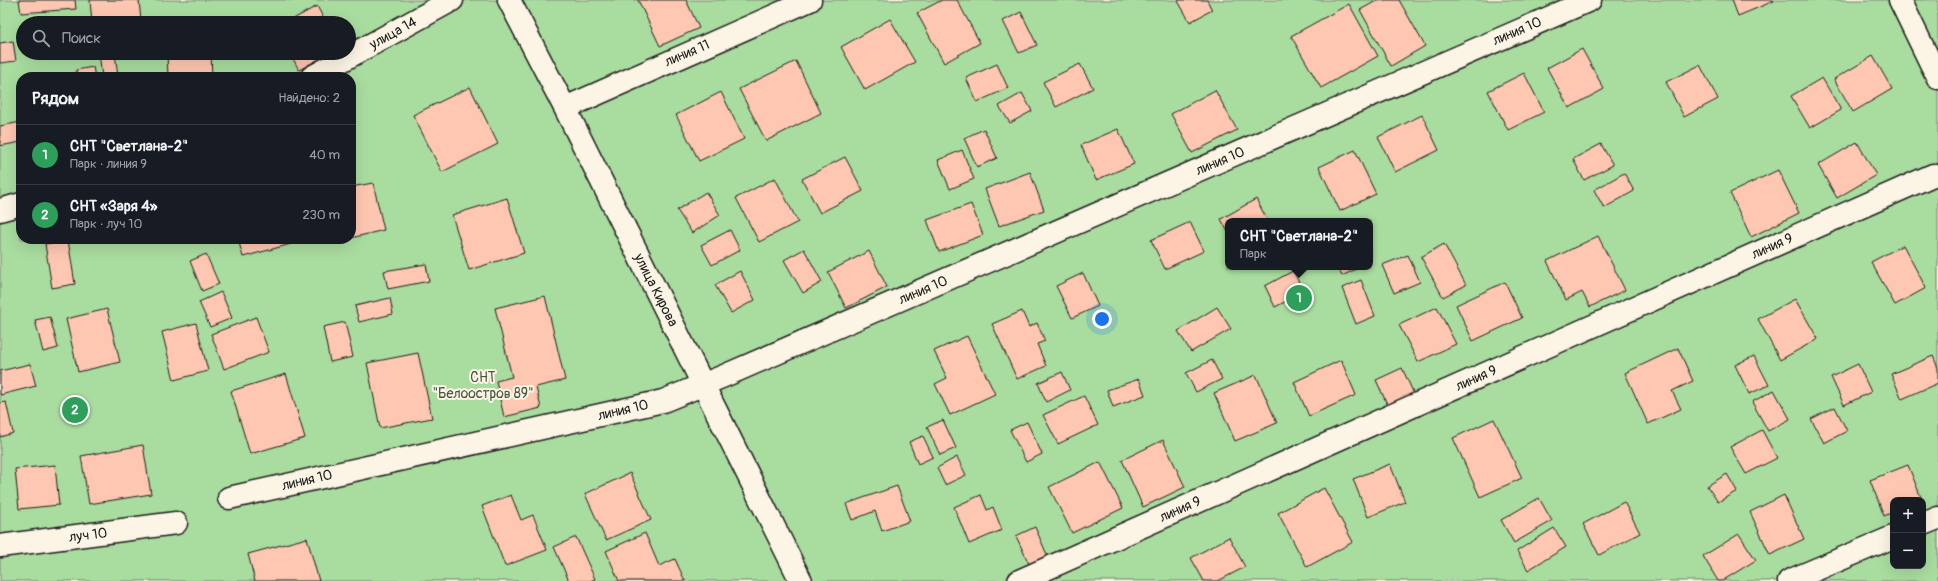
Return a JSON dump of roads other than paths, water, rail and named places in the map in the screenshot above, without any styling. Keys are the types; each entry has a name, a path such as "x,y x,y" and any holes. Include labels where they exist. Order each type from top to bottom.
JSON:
{"street":[{"name":"улица 14","path":"356,53 452,0"},
{"name":"улица Кирова","path":"509,0 565,108 801,581"},
{"name":"линия 11","path":"565,108 810,0"},
{"name":"линия 10","path":"229,498 663,401 1590,0"},
{"path":"1900,0 1928,37 1938,78"},
{"name":"улица 14","path":"321,72 343,60"},
{"name":"линия 9","path":"1019,581 1933,175"},
{"path":"0,210 16,205"},
{"path":"1926,523 1938,518"},
{"name":"луч 10","path":"0,546 176,523"},
{"path":"1789,581 1890,538"}],"place":[{"name":"СНТ \"Светлана-2\"","path":"1299,298"},
{"name":"СНТ «Заря 4»","path":"75,410"}],"park label":[{"name":"СНТ \"Белоостров 89\"","path":"483,386"}]}
